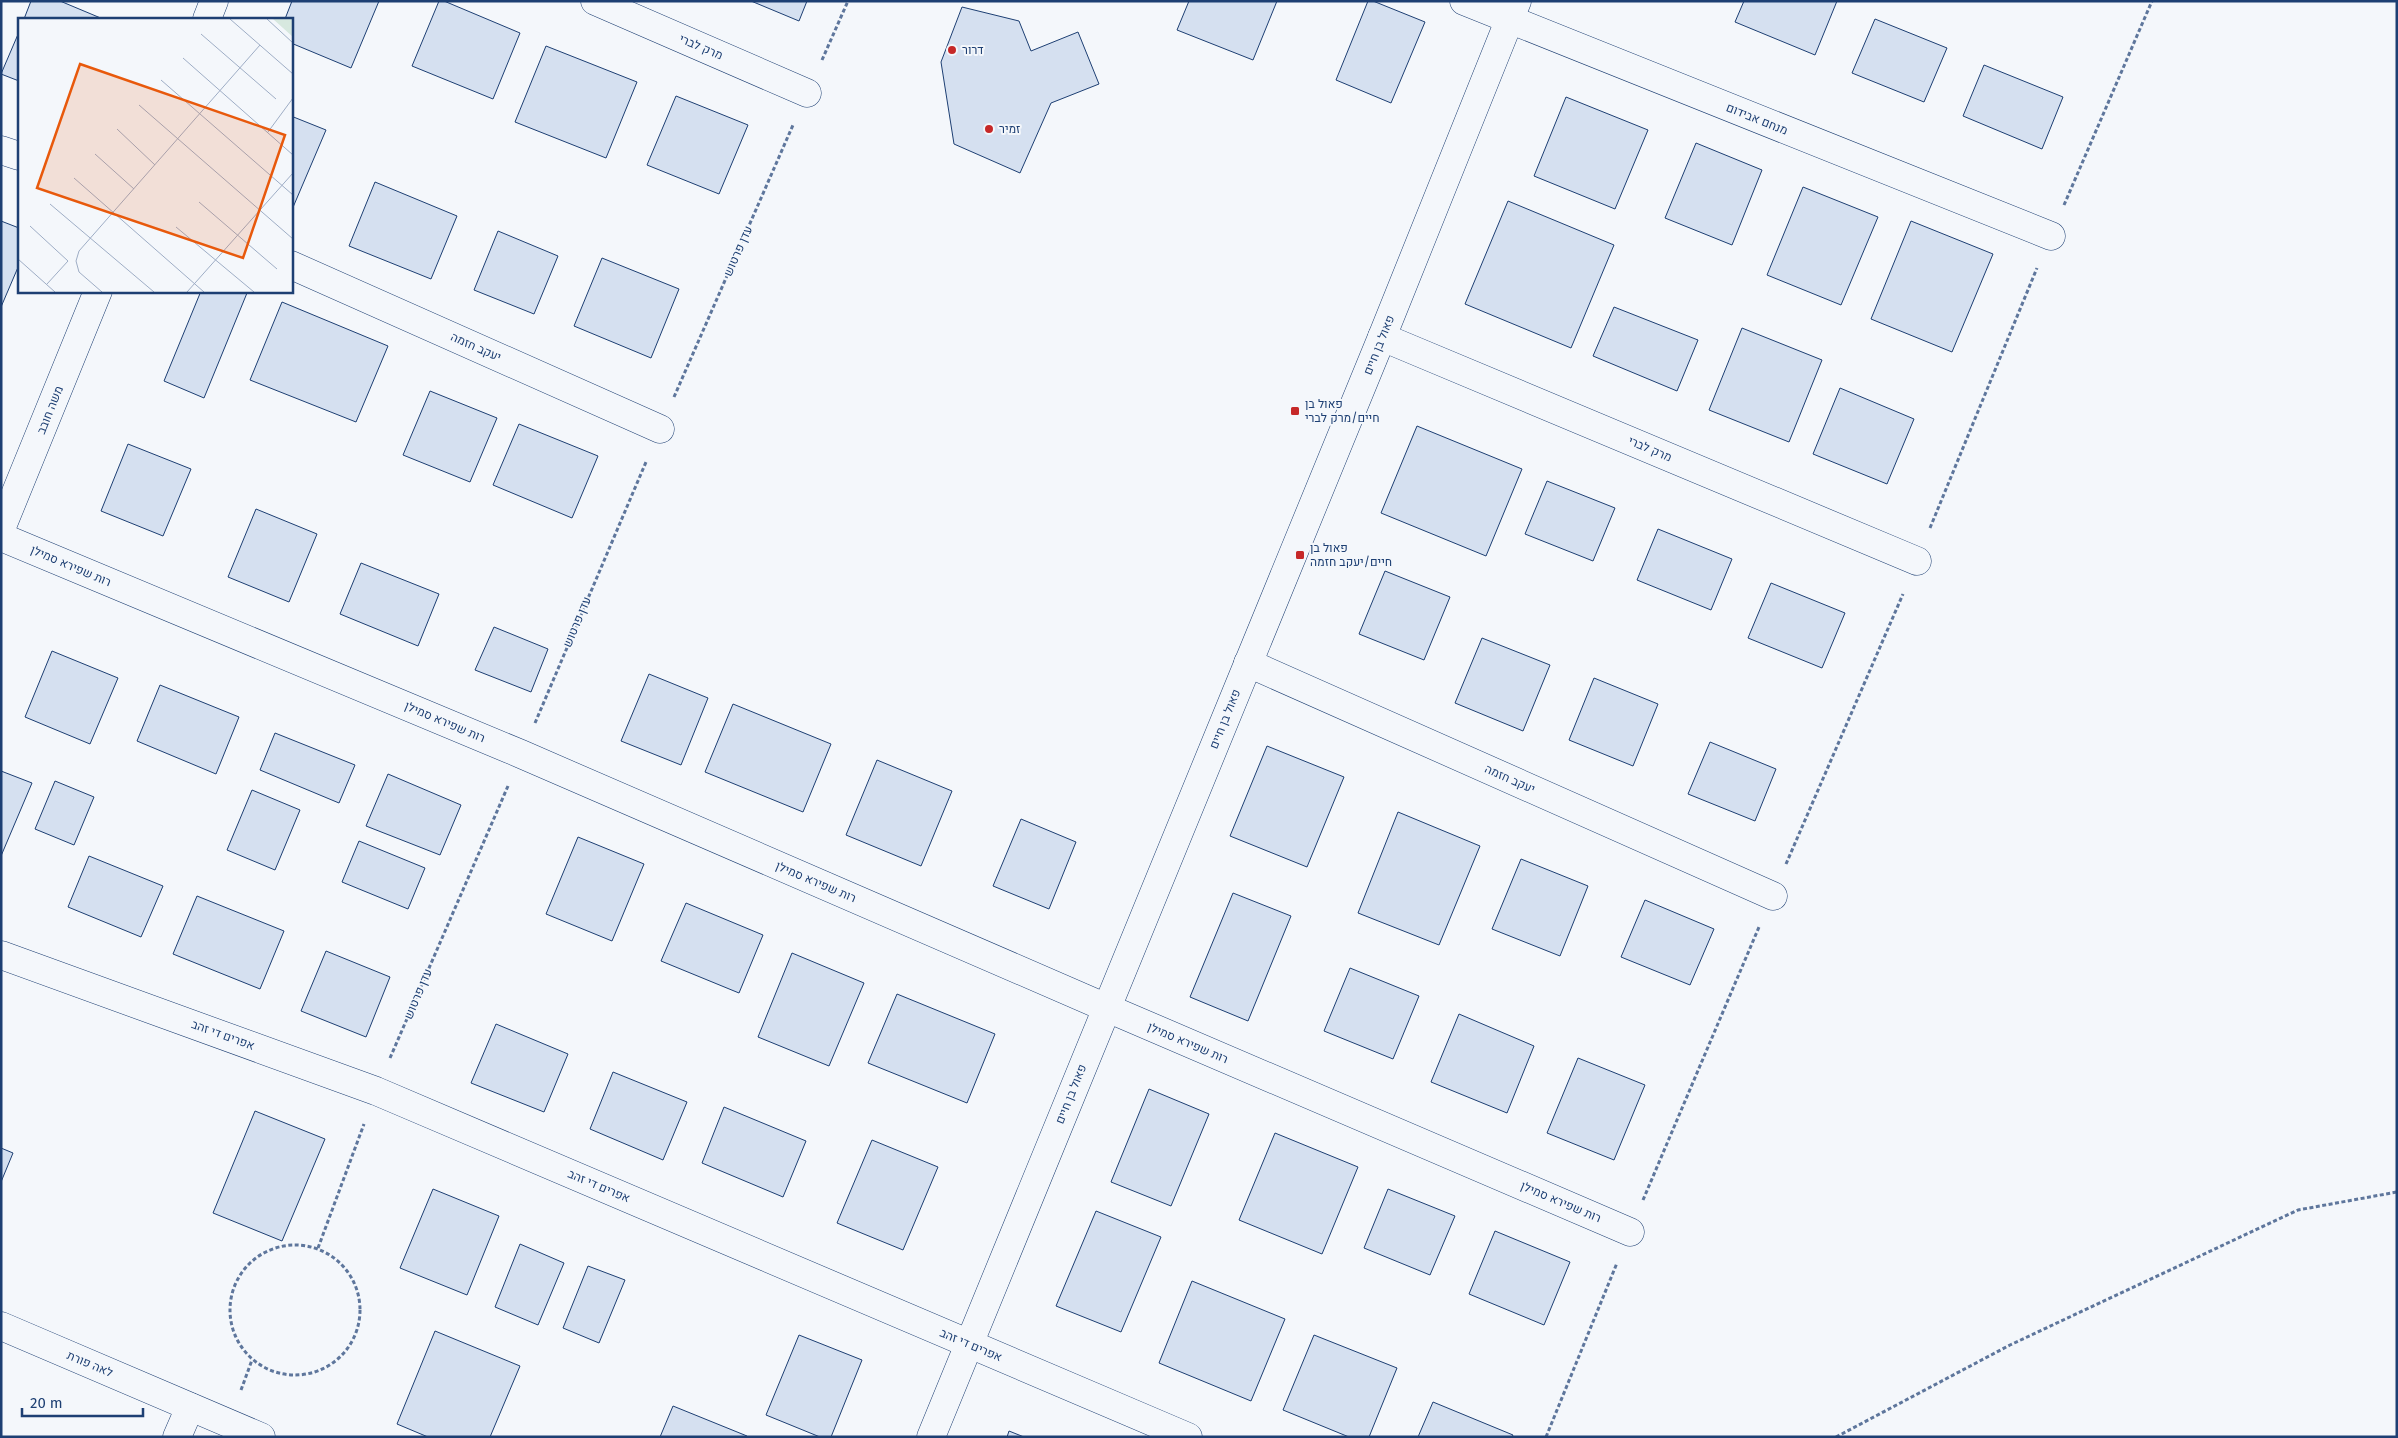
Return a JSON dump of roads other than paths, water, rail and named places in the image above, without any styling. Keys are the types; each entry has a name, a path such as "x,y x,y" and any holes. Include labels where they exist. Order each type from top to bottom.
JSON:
{"street":[{"path":"207,18 214,1"},
{"name":"מרק לברי","path":"595,1 807,93"},
{"name":"מנחם אבידום","path":"1464,1 1513,11 2050,236"},
{"name":"פאול בן חיים","path":"931,1437 1382,337 1513,11"},
{"path":"1,150 18,156"},
{"name":"יעקב חזמה","path":"292,265 660,429"},
{"name":"משה חובב","path":"1,529 98,292"},
{"name":"מרק לברי","path":"1382,337 1917,561"},
{"name":"רות שפירא סמילן","path":"1,537 522,754 1630,1232"},
{"name":"יעקב חזמה","path":"1248,663 1773,896"},
{"name":"אפרים די זהב","path":"1,955 376,1091 1188,1437"},
{"name":"לאה פורת","path":"1,1326 190,1407 225,1430 261,1437"},
{"path":"178,1437 190,1407"}],"place":[{"name":"דרור","path":"952,50"},
{"name":"זמיר","path":"989,129"},
{"name":"פאול בן חיים/מרק לברי","path":"1295,411"},
{"name":"פאול בן חיים/יעקב חזמה","path":"1300,555"}]}
